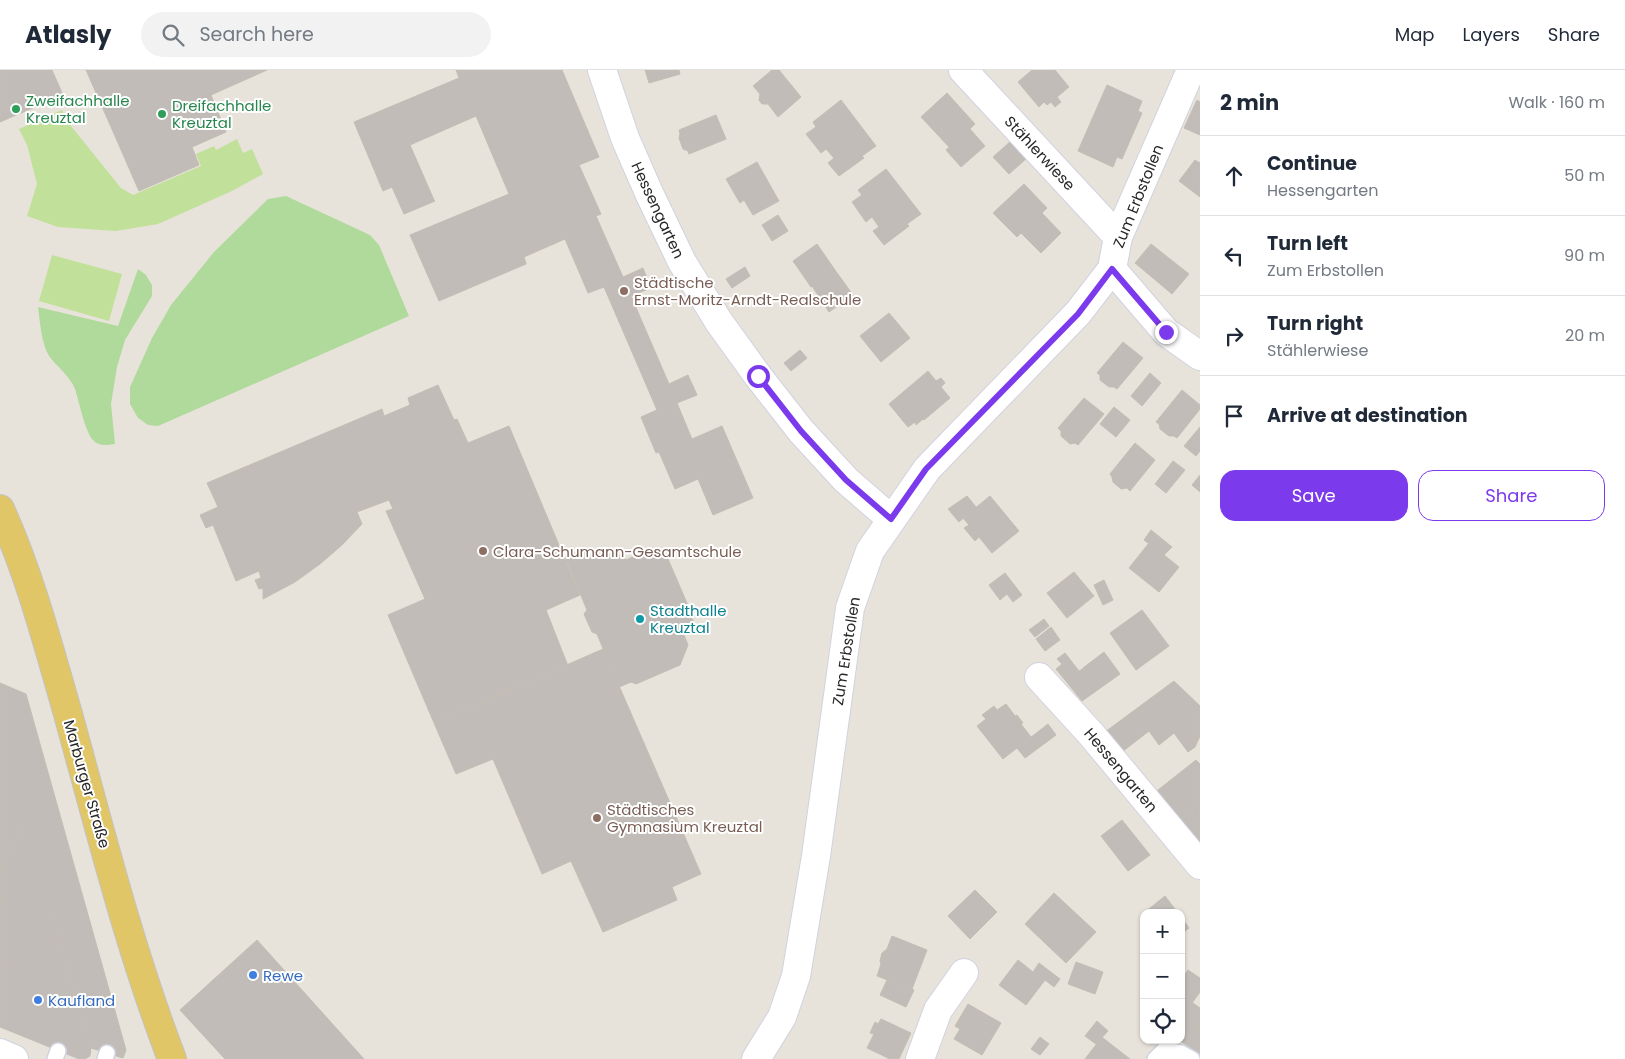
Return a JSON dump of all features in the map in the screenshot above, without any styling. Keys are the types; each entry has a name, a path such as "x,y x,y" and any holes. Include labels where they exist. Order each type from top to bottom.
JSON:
{"main road":[{"name":"Marburger Straße","path":"0,510 38,610 134,950 156,1019 172,1059"}],"street":[{"name":"Hessengarten","path":"602,70 625,138 649,193 682,262 719,322 801,431 846,480 891,519"},
{"name":"Stählerwiese","path":"963,70 1118,236"},
{"name":"Zum Erbstollen","path":"756,1059 782,1017 796,976 816,856 850,608 870,551 926,469 1078,314 1112,269 1118,236 1191,70"},
{"path":"1112,269 1166,332 1200,356"},
{"name":"Hessengarten","path":"1039,677 1092,734 1200,865"},
{"path":"920,1059 938,1010 964,973"},
{"path":"0,1053 14,1059"}],"lane":[{"path":"1155,1059 1164,1050 1181,1053 1192,1059"}],"green space":[{"path":"62,110 71,126 121,188 133,195 201,166 196,154 214,146 216,150 237,139 243,153 252,149 263,174 232,191 158,224 116,231 58,227 27,216 37,184 27,145 19,129"},
{"path":"286,196 370,235 379,245 409,316 158,426 148,425 138,418 130,404 130,387 152,338 171,305 214,252 268,199"},
{"path":"52,255 122,274 109,321 39,301"},
{"path":"138,269 146,275 152,285 152,296 125,340 117,367 111,404 115,444 100,445 93,440 87,430 73,384 46,351 41,332 38,307 118,326"}],"building":[{"name":"Zweifachhalle Kreuztal","path":"0,70 52,70 63,95 0,122"},
{"name":"Dreifachhalle Kreuztal","path":"86,70 267,70 211,95 226,132 192,147 199,165 139,191"},
{"name":"Städtische Ernst-Moritz-Arndt-Realschule","path":"456,70 562,70 599,157 579,165 601,214 596,216 623,277 643,268 651,288 631,296 669,384 688,375 697,395 677,403 692,439 722,426 753,498 713,515 698,479 675,489 659,452 656,453 641,417 657,410 604,287 588,293 565,239 524,257 526,264 439,301 410,235 509,194 476,116 410,145 435,201 404,214 392,187 383,191 354,122 459,78"},
{"path":"645,70 679,70 680,74 649,83"},
{"path":"772,70 779,70 801,97 778,117 768,104 762,104 759,100 760,94 753,86"},
{"path":"1032,70 1055,70 1069,87 1057,97 1061,102 1055,107 1051,102 1047,105 1044,102 1039,107 1018,82"},
{"path":"1107,85 1142,101 1138,111 1142,113 1122,159 1117,157 1113,167 1078,151"},
{"path":"947,93 975,124 950,148 921,117"},
{"path":"841,100 876,146 862,156 864,158 839,176 828,163 834,158 826,149 821,153 806,134 816,127 813,122"},
{"path":"1197,100 1200,102 1200,135 1184,128"},
{"path":"716,115 726,139 689,154 688,151 683,149 679,138 679,130"},
{"path":"970,129 985,146 961,167 946,150"},
{"path":"1011,141 1027,158 1009,174 993,157"},
{"path":"1195,160 1200,163 1200,197 1179,181"},
{"path":"757,162 779,201 753,215 744,200 740,203 726,179"},
{"path":"886,169 921,214 884,245 873,231 879,227 872,217 866,222 852,202 862,195 858,190"},
{"path":"1024,184 1047,208 1042,213 1061,233 1041,253 1021,233 1017,237 993,213"},
{"path":"778,215 788,231 772,241 762,225"},
{"path":"817,244 835,270 811,287 793,261"},
{"path":"1151,244 1189,274 1172,294 1135,263"},
{"path":"745,267 750,276 732,288 726,279"},
{"path":"835,270 853,295 829,312 812,286"},
{"path":"889,313 910,338 881,362 860,336"},
{"path":"1123,342 1143,358 1117,389 1109,387 1100,380 1100,375 1097,373"},
{"path":"800,350 807,358 791,371 784,363"},
{"path":"928,371 936,381 941,378 945,383 941,387 950,398 924,420 916,425 915,422 908,427 889,404"},
{"path":"1150,373 1161,383 1142,406 1131,396"},
{"name":"Clara-Schumann-Gesamtschule","path":"438,385 454,420 457,419 468,443 509,426 580,595 546,610 568,666 434,723 388,615 425,599 386,511 393,509 389,500 357,512 362,524 342,545 295,582 263,599 263,588 259,589 255,580 261,578 259,571 236,581 213,525 206,528 200,515 218,507 207,483 382,409 384,416 410,405 408,398"},
{"path":"1182,390 1200,405 1200,409 1177,438 1169,436 1160,429 1159,424 1156,422"},
{"path":"1084,398 1104,414 1078,445 1075,443 1070,444 1061,436 1061,431 1058,428"},
{"path":"1114,407 1130,420 1116,437 1100,424"},
{"path":"1200,427 1200,451 1196,456 1184,446"},
{"path":"1135,443 1155,460 1130,491 1127,488 1121,489 1113,482 1110,474"},
{"path":"1173,461 1185,470 1166,493 1155,484"},
{"path":"1200,475 1200,492 1192,485"},
{"path":"967,496 976,507 959,522 948,509"},
{"path":"990,496 1019,531 992,553 979,537 975,541 964,528 969,525 963,518"},
{"path":"1151,530 1172,547 1164,555 1144,540"},
{"path":"1149,543 1179,567 1159,592 1129,568"},
{"name":"Stadthalle Kreuztal","path":"579,550 599,559 614,552 626,560 647,550 668,559 690,610 687,615 694,622 692,626 687,628 683,625 682,630 688,645 680,665 636,684 631,682 619,687 597,634 592,632 584,614 587,610 565,557"},
{"path":"1074,572 1094,596 1067,618 1047,593"},
{"path":"1005,573 1022,595 1013,602 1007,594 1000,600 989,585"},
{"path":"1104,580 1113,600 1103,605 1094,585"},
{"path":"1142,610 1169,646 1136,670 1110,633"},
{"path":"1044,619 1049,626 1035,637 1029,630"},
{"path":"1051,627 1060,640 1045,651 1036,639"},
{"name":"Städtisches Gymnasium Kreuztal","path":"603,649 701,874 672,887 677,900 603,932 571,861 542,874 493,759 456,774 434,723"},
{"path":"1104,652 1120,674 1099,689 1083,668"},
{"path":"1065,653 1079,671 1084,668 1099,689 1082,701 1056,669 1062,664 1057,659"},
{"path":"1174,681 1200,706 1200,736 1195,747 1188,752 1174,733 1159,745 1149,731 1122,752 1105,732"},
{"path":"0,683 26,694 126,1050 123,1058 91,1048 51,909 48,910 23,973 0,964 0,942 3,943 6,935 0,932 0,908 8,887 0,883 0,877 24,820 13,816 21,796 0,787"},
{"path":"1006,704 1015,716 1017,715 1031,737 1003,759 977,726 986,719 982,715 994,706 997,710"},
{"path":"1048,724 1056,735 1025,758 1017,748"},
{"path":"1196,760 1200,764 1200,804 1176,823 1153,794"},
{"path":"0,787 21,796 13,816 24,820 0,877"},
{"path":"1200,804 1200,846 1176,824"},
{"path":"1122,820 1150,855 1128,871 1101,836"},
{"path":"0,883 8,887 0,908"},
{"path":"975,890 997,912 970,939 948,916"},
{"path":"1054,893 1096,932 1066,963 1025,924"},
{"path":"1165,896 1175,909 1149,909"},
{"name":"Kaufland","path":"51,909 91,1048 90,1056 85,1059 79,1059 0,1027 0,964 23,973 48,910"},
{"path":"1185,922 1189,928 1185,931"},
{"path":"0,932 6,935 3,943 0,942"},
{"path":"892,936 927,950 912,989 877,976 882,953 887,949"},
{"name":"Rewe","path":"257,940 364,1059 225,1059 180,1010"},
{"path":"1018,960 1033,972 1039,963 1060,979 1054,987 1045,980 1026,1005 999,985"},
{"path":"1076,962 1103,972 1095,994 1068,984"},
{"path":"1188,970 1200,978 1200,992 1192,1003 1185,998 1185,974"},
{"path":"887,980 914,990 906,1007 880,995"},
{"path":"1185,998 1200,1008 1200,1030 1185,1020"},
{"path":"968,1004 1001,1023 982,1055 954,1039 960,1029 955,1026"},
{"path":"881,1019 911,1033 899,1059 890,1059 867,1048 874,1034 870,1033 875,1022 878,1024"},
{"path":"1185,1020 1200,1030 1200,1054 1185,1044"},
{"path":"1097,1021 1108,1031 1096,1044 1085,1036"},
{"path":"1040,1037 1049,1044 1040,1055 1031,1049"},
{"path":"1103,1038 1130,1059 1085,1059"}],"place":[{"name":"Zweifachhalle Kreuztal","path":"16,109"},
{"name":"Dreifachhalle Kreuztal","path":"162,114"},
{"name":"Städtische Ernst-Moritz-Arndt-Realschule","path":"624,291"},
{"name":"Clara-Schumann-Gesamtschule","path":"483,551"},
{"name":"Stadthalle Kreuztal","path":"640,619"},
{"name":"Städtisches Gymnasium Kreuztal","path":"597,818"},
{"name":"Rewe","path":"253,975"},
{"name":"Kaufland","path":"38,1000"}],"route":[{"path":"758,376 801,431 846,480 891,519 926,469 1078,314 1112,269 1166,332"}]}
